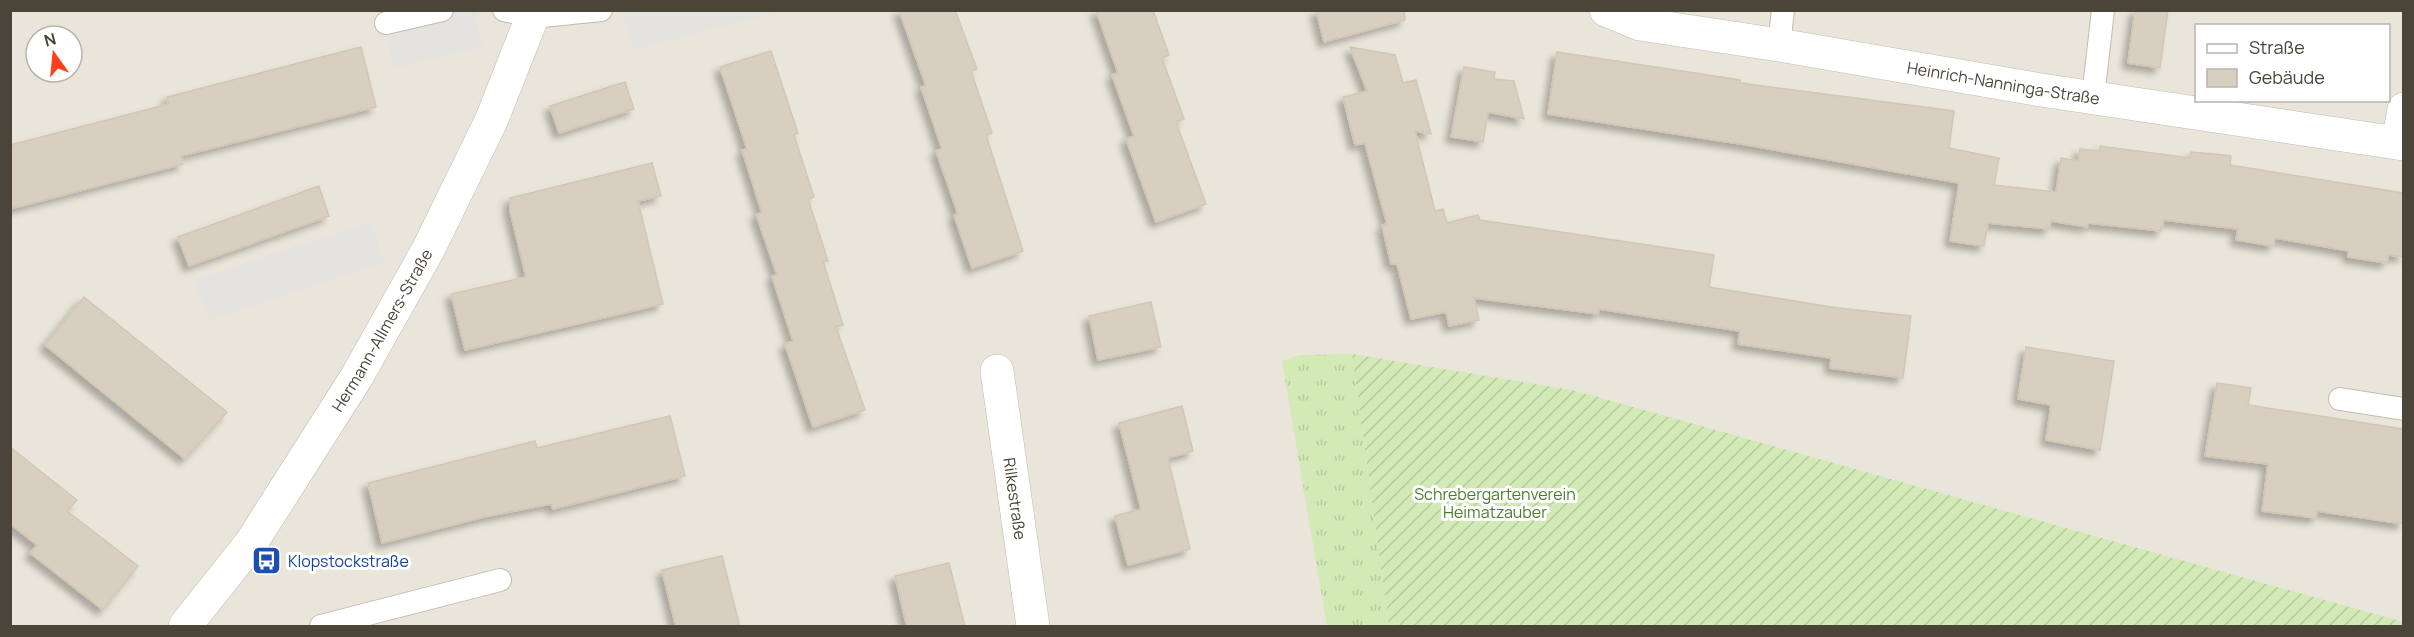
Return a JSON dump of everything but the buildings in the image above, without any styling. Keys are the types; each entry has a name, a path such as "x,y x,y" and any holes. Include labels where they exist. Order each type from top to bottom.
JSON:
{"street":[{"name":"Heinrich-Nanninga-Straße","path":"1606,10 1640,24 1779,45 2041,90 2401,143"},
{"name":"Hermann-Allmers-Straße","path":"185,627 251,543 356,378 428,250 490,121 524,13"},
{"path":"2401,143 2403,109"},
{"name":"Rilkestraße","path":"997,371 1033,627"}],"lane":[{"path":"386,23 442,10"},
{"path":"524,13 601,10"},
{"path":"1779,45 1783,10"},
{"path":"2093,96 2103,10"},
{"path":"2340,399 2403,409"},
{"path":"321,627 500,580"}],"shaded area":[{"path":"622,10 782,11 633,50"},
{"path":"11,11 2403,11 2403,626 11,626"},
{"path":"381,11 474,11 482,47 394,68"},
{"path":"370,222 385,263 209,320 194,280"}],"green space":[{"path":"1352,354 1389,626 1327,626 1282,361 1300,355"},
{"name":"Schrebergartenverein Heimatzauber","path":"1352,354 1572,390 2403,622 2403,626 1389,626"}],"place":[{"name":"Klopstockstraße","path":"267,561"}]}
